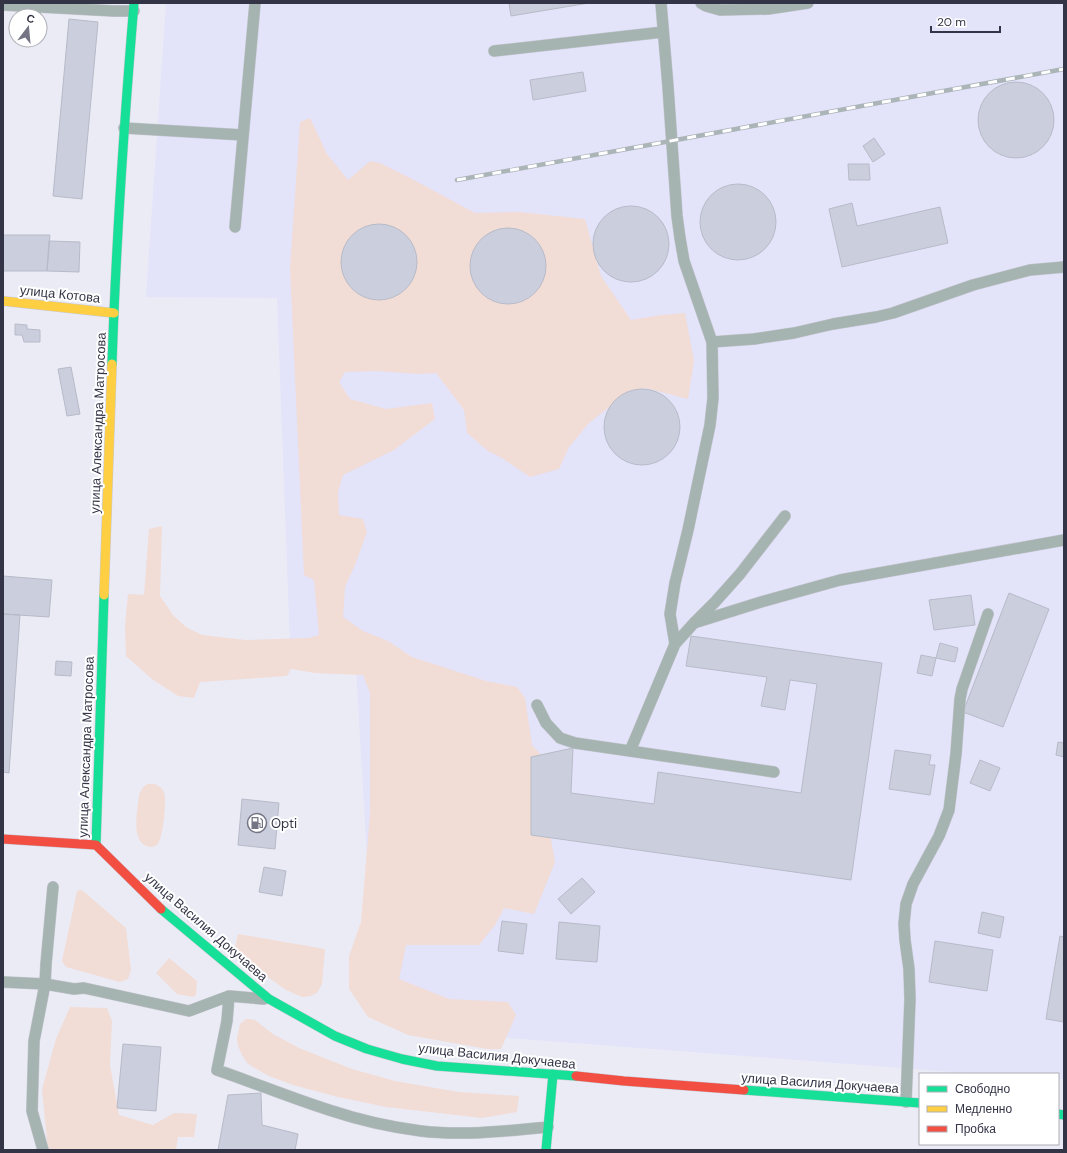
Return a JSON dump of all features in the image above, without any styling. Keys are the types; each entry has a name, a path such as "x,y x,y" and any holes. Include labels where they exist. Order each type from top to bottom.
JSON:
{"street":[{"name":"улица Александра Матросова","path":"96,845 114,313 124,128 134,7"},
{"name":"улица Котова","path":"3,301 114,313"},
{"path":"3,839 96,845"},
{"name":"улица Василия Докучаева","path":"96,845 162,910 269,999 334,1036 367,1049 402,1059 437,1066 919,1104"},
{"path":"546,1150 553,1074"}],"lane":[{"path":"235,227 255,3"},
{"path":"661,3 677,216 680,238 684,261 712,342 713,398 710,426 675,584 670,614 676,644"},
{"path":"701,3 720,10 768,9 808,3"},
{"path":"3,5 114,12 134,7"},
{"path":"494,52 663,32"},
{"path":"124,128 243,135"},
{"path":"712,342 754,339 794,333 833,324 876,317 893,313 973,285 1030,270 1064,267"},
{"path":"630,751 676,644 740,574 785,516"},
{"path":"694,623 761,602 840,580 1064,540"},
{"path":"906,1102 910,999 909,969 904,929 906,904 913,884 939,836 949,810 956,754 960,699 962,689 988,614"},
{"path":"537,705 546,723 560,738 575,743 774,772"},
{"path":"43,1150 32,1111 34,1041 45,984 53,887"},
{"path":"3,982 45,984 74,989 84,988 189,1011 230,996 269,999"},
{"path":"230,996 227,1021 217,1070 329,1110 370,1122 422,1131 476,1133 548,1127"}],"shaded area":[{"path":"166,3 1064,3 1064,1079 1059,1079 1059,1073 967,1073 443,1033 376,1014 355,650 290,645 277,298 146,297"},
{"path":"310,118 327,154 348,180 370,161 380,163 475,213 519,212 585,219 601,276 631,320 685,313 694,361 688,399 646,388 630,391 589,423 569,447 559,469 530,477 502,458 488,451 467,433 464,410 436,373 418,374 377,371 345,372 339,382 350,399 386,409 432,403 435,419 394,450 343,475 338,492 339,515 363,519 367,532 345,587 343,617 363,631 388,641 412,657 486,681 517,687 525,698 532,745 549,764 545,805 555,862 534,914 504,908 495,925 479,945 406,945 399,979 449,999 508,1002 516,1015 501,1049 487,1049 408,1035 368,1017 349,989 349,956 361,922 370,814 370,693 363,675 315,673 291,669 287,676 200,682 194,698 178,696 152,679 126,656 125,626 128,594 144,595 149,529 162,526 160,596 173,615 186,627 202,635 246,640 309,638 319,635 314,580 304,575 290,268 300,122"},
{"path":"148,784 153,784 159,787 163,790 165,796 165,810 160,840 158,844 151,847 148,847 142,843 138,838 136,824 139,795 142,788"},
{"path":"82,890 126,928 131,970 128,979 120,982 66,967 62,961 77,891"},
{"path":"238,934 325,949 322,984 317,993 311,996 302,997 286,990 234,953"},
{"path":"169,958 197,981 196,995 193,997 177,994 156,973"},
{"path":"70,1007 107,1008 112,1021 110,1065 119,1115 153,1125 174,1113 197,1114 194,1137 178,1137 176,1150 48,1150 42,1089 56,1039"},
{"path":"246,1019 255,1020 273,1034 299,1048 352,1069 395,1081 459,1092 519,1096 517,1112 482,1118 386,1107 338,1097 293,1085 269,1076 248,1064 238,1046 237,1038 240,1024"}],"building":[{"path":"509,3 589,3 511,16"},
{"path":"69,19 98,22 82,199 53,196"},
{"path":"583,72 586,91 533,100 530,80"},
{"path":"1016,82 1030,85 1043,93 1051,106 1054,120 1051,134 1043,147 1030,155 1016,158 1002,155 989,147 981,134 978,120 981,106 989,93 1002,85"},
{"path":"874,138 885,154 873,162 863,146"},
{"path":"848,164 869,164 870,180 849,180"},
{"path":"738,184 752,187 765,195 773,208 776,222 773,236 765,249 752,257 738,260 724,257 711,249 703,236 700,222 703,208 711,195 724,187"},
{"path":"852,203 857,226 940,207 948,243 842,267 829,209"},
{"path":"631,206 645,209 658,217 666,230 669,244 666,258 658,271 645,279 631,282 617,279 604,271 596,258 593,244 596,230 604,217 617,209"},
{"path":"379,224 393,227 406,235 414,248 417,262 414,276 406,289 393,297 379,300 365,297 352,289 344,276 341,262 344,248 352,235 365,227"},
{"path":"508,228 522,231 535,239 543,252 546,266 543,280 535,293 522,301 508,304 494,301 481,293 473,280 470,266 473,252 481,239 494,231"},
{"path":"3,235 50,235 47,271 3,271"},
{"path":"49,241 80,242 79,272 47,271"},
{"path":"15,324 27,325 27,329 40,330 40,342 24,342 22,335 15,335"},
{"path":"71,367 80,414 67,416 58,369"},
{"path":"642,389 656,392 669,400 677,413 680,427 677,441 669,454 656,462 642,465 628,462 615,454 607,441 604,427 607,413 615,400 628,392"},
{"path":"3,576 52,580 49,617 3,614"},
{"path":"1009,593 1049,609 1003,727 963,712"},
{"path":"971,595 975,625 934,630 929,600"},
{"path":"3,614 20,615 9,773 3,772"},
{"path":"691,636 882,663 851,880 531,835 531,757 573,748 571,793 654,804 658,772 801,793 817,684 790,680 785,710 761,706 767,677 686,666"},
{"path":"940,643 958,648 955,662 936,658"},
{"path":"921,655 936,658 932,676 917,673"},
{"path":"56,661 72,662 71,676 55,675"},
{"path":"1058,742 1064,743 1064,757 1056,755"},
{"path":"895,750 931,755 929,765 935,765 930,795 889,789"},
{"path":"980,760 1000,768 990,791 970,783"},
{"path":"242,799 279,803 275,849 238,845"},
{"path":"264,867 286,871 282,896 259,892"},
{"path":"582,878 595,892 571,914 558,899"},
{"path":"982,912 1004,917 1000,938 978,933"},
{"path":"502,921 527,924 523,954 498,951"},
{"path":"559,922 600,926 597,962 556,959"},
{"path":"1060,936 1064,937 1064,1022 1046,1019"},
{"path":"935,941 993,950 987,991 929,982"},
{"path":"123,1044 161,1047 156,1111 117,1108"},
{"path":"261,1093 262,1125 298,1134 295,1150 218,1150 228,1095"}],"railway":[{"path":"457,180 1064,69"}],"traffic: fast":[{"path":"112,364 121,184 134,3"},
{"path":"96,845 104,595"},
{"path":"161,909 269,999 335,1036 367,1049 402,1059 437,1066 576,1076"},
{"path":"546,1150 553,1074"},
{"path":"744,1090 919,1103"},
{"path":"1059,1114 1064,1115"}],"traffic: slow":[{"path":"3,301 114,313"},
{"path":"104,595 112,364"}],"traffic: jam":[{"path":"3,839 96,845"},
{"path":"96,845 161,909"},
{"path":"576,1076 744,1090"}],"place":[{"name":"Opti","path":"257,823"}]}
